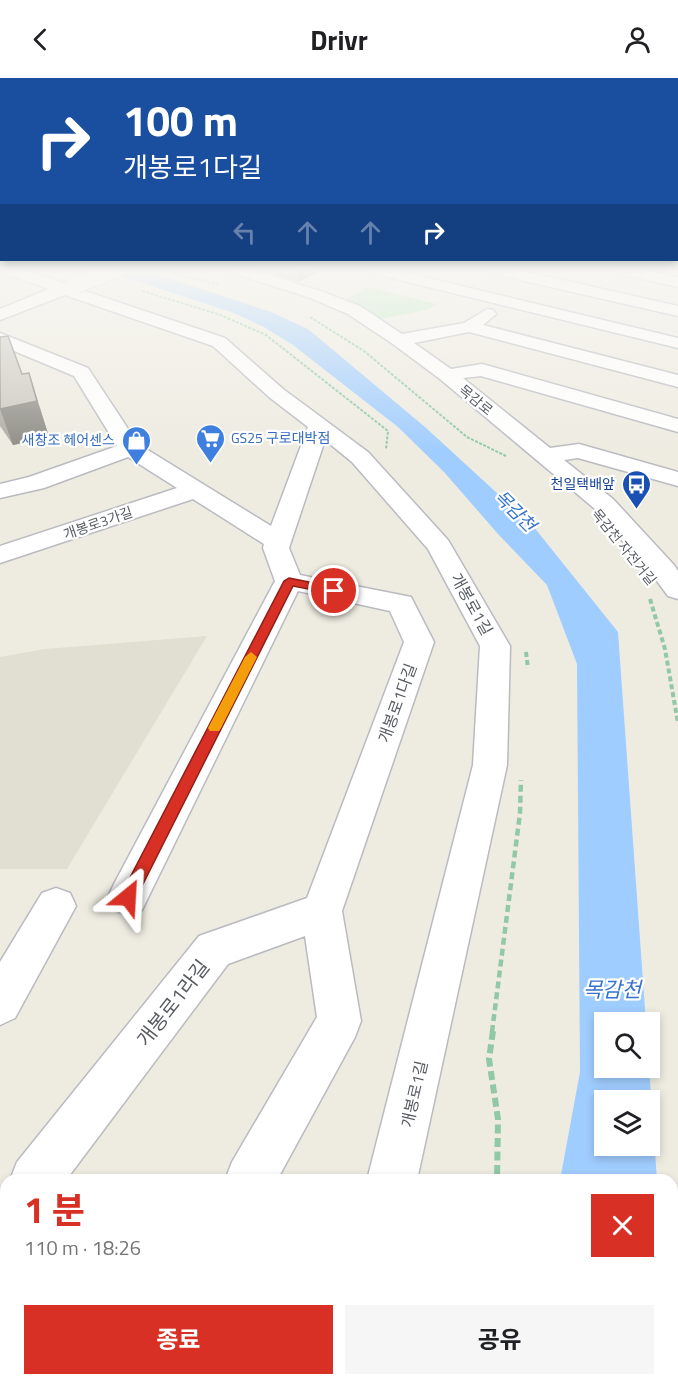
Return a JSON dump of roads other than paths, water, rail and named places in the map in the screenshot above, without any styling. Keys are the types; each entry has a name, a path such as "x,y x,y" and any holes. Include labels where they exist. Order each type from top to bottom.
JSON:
{"street":[{"name":"개봉로1길","path":"186,330 219,342 276,393 360,457 439,546 495,646 490,765 393,1174"},
{"name":"목감로","path":"384,330 447,375 604,504 667,581"},
{"path":"399,340 453,330"},
{"path":"481,330 678,381"},
{"path":"626,330 678,343"},
{"path":"0,338 81,372 130,449 279,542"},
{"path":"447,375 482,370 678,426"},
{"path":"128,897 289,581 276,548 319,425"},
{"path":"0,491 36,483 130,449"},
{"path":"545,456 579,451 670,477 678,453"},
{"name":"개봉로3가길","path":"0,555 196,490"},
{"name":"개봉로1다길","path":"289,581 401,604 419,642 322,911"},
{"path":"0,1003 56,906"},
{"path":"253,1174 339,1021 322,911"},
{"name":"개봉로1라길","path":"40,1174 214,950 322,911"}],"water":[{"name":"목감천","path":"269,330 309,330 425,427 533,526 618,632 645,1012 594,1012 594,1078 650,1078 651,1090 594,1090 594,1156 655,1156 657,1174 561,1174 580,1072 577,664 547,585 498,534 444,472 398,427 293,345"}],"place":[{"name":"GS25 구로대박점","path":"210,464"},
{"name":"새창조 헤어센스","path":"136,466"},
{"name":"천일택배앞","path":"636,510"}]}
